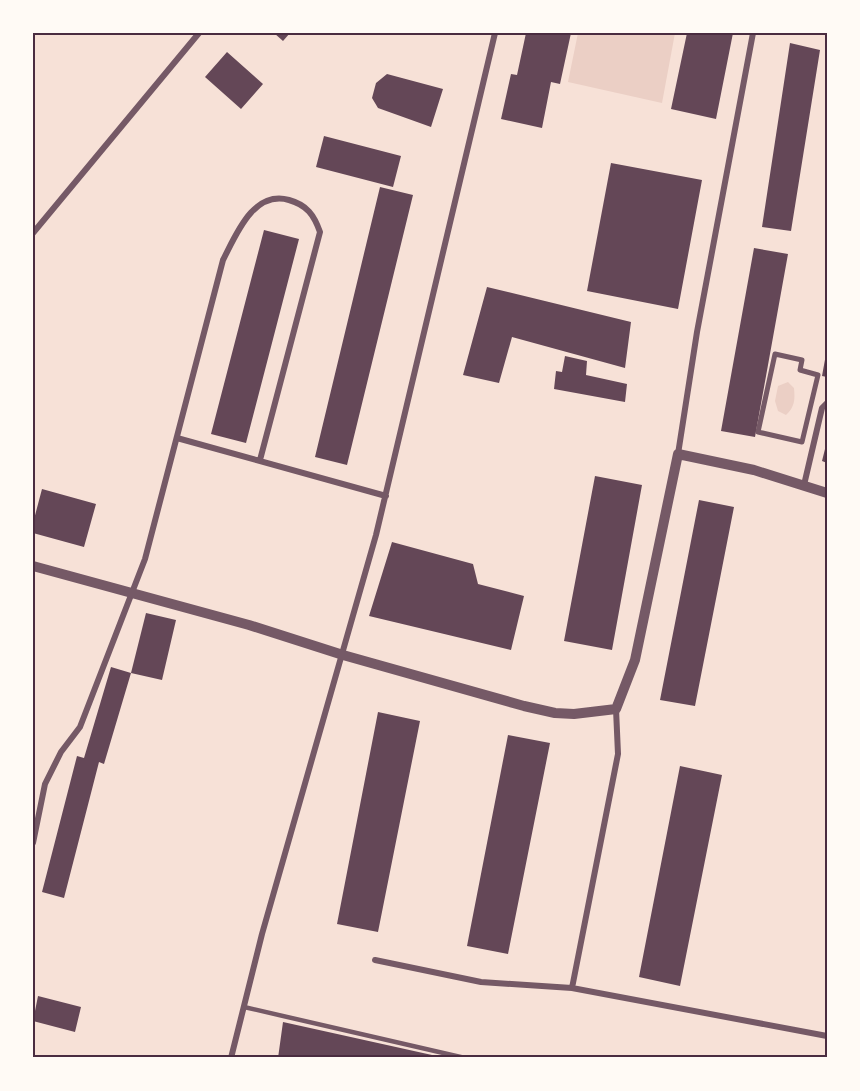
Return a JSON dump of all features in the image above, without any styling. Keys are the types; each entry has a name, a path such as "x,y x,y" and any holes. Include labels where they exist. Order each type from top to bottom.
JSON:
{"street":[{"path":"33,233 199,33"},
{"path":"231,1058 386,496 495,33"},
{"path":"572,988 618,754 616,709 635,660 678,454 697,332 753,33"},
{"path":"33,843 45,784 61,752 80,727 144,559 177,438 202,333 223,261 238,230 254,210 267,200 285,199 298,203 313,214 320,232 260,460"},
{"path":"775,354 802,360 800,370 818,375 802,442 758,432 775,354"},
{"path":"804,485 822,408 827,403"},
{"path":"177,438 386,496"},
{"path":"678,454 754,470 827,493"},
{"path":"33,567 249,625 343,655 555,713 616,709"},
{"path":"375,960 481,982 572,988 827,1036"}],"lane":[{"path":"244,1007 465,1058"}],"shaded area":[{"path":"578,33 675,33 662,103 568,82"},
{"path":"788,382 794,388 794,399 793,406 786,415 778,411 775,401 778,386"}],"building":[{"path":"274,33 290,33 283,41"},
{"path":"526,33 571,33 560,84 551,82 542,128 501,119 511,74 517,75"},
{"path":"687,33 733,33 716,119 671,109"},
{"path":"790,43 820,50 791,231 762,227"},
{"path":"227,52 263,84 241,109 205,77"},
{"path":"387,74 443,89 431,127 378,108 372,98 376,83"},
{"path":"324,136 401,156 393,187 316,167"},
{"path":"611,163 702,180 678,309 587,291"},
{"path":"380,187 413,195 347,465 315,457"},
{"path":"264,230 299,239 246,443 211,434"},
{"path":"754,248 788,254 755,437 721,431"},
{"path":"487,287 631,322 625,368 512,337 499,383 463,375"},
{"path":"827,354 827,377 822,376"},
{"path":"565,356 587,361 586,375 627,384 625,402 554,389 556,371 562,372"},
{"path":"827,445 827,463 822,461"},
{"path":"595,476 642,485 612,650 564,641"},
{"path":"42,489 96,504 84,547 33,533 33,523"},
{"path":"699,500 734,507 695,706 660,700"},
{"path":"392,542 473,564 478,584 524,596 511,650 369,616"},
{"path":"146,613 176,620 162,680 131,673"},
{"path":"111,667 131,673 104,764 99,762 64,898 42,892 77,756 84,758"},
{"path":"378,712 420,721 378,932 337,924"},
{"path":"508,735 550,743 508,954 467,946"},
{"path":"680,766 722,775 680,986 639,977"},
{"path":"38,996 81,1007 75,1032 33,1021"},
{"path":"283,1022 441,1057 441,1058 278,1058"}]}
